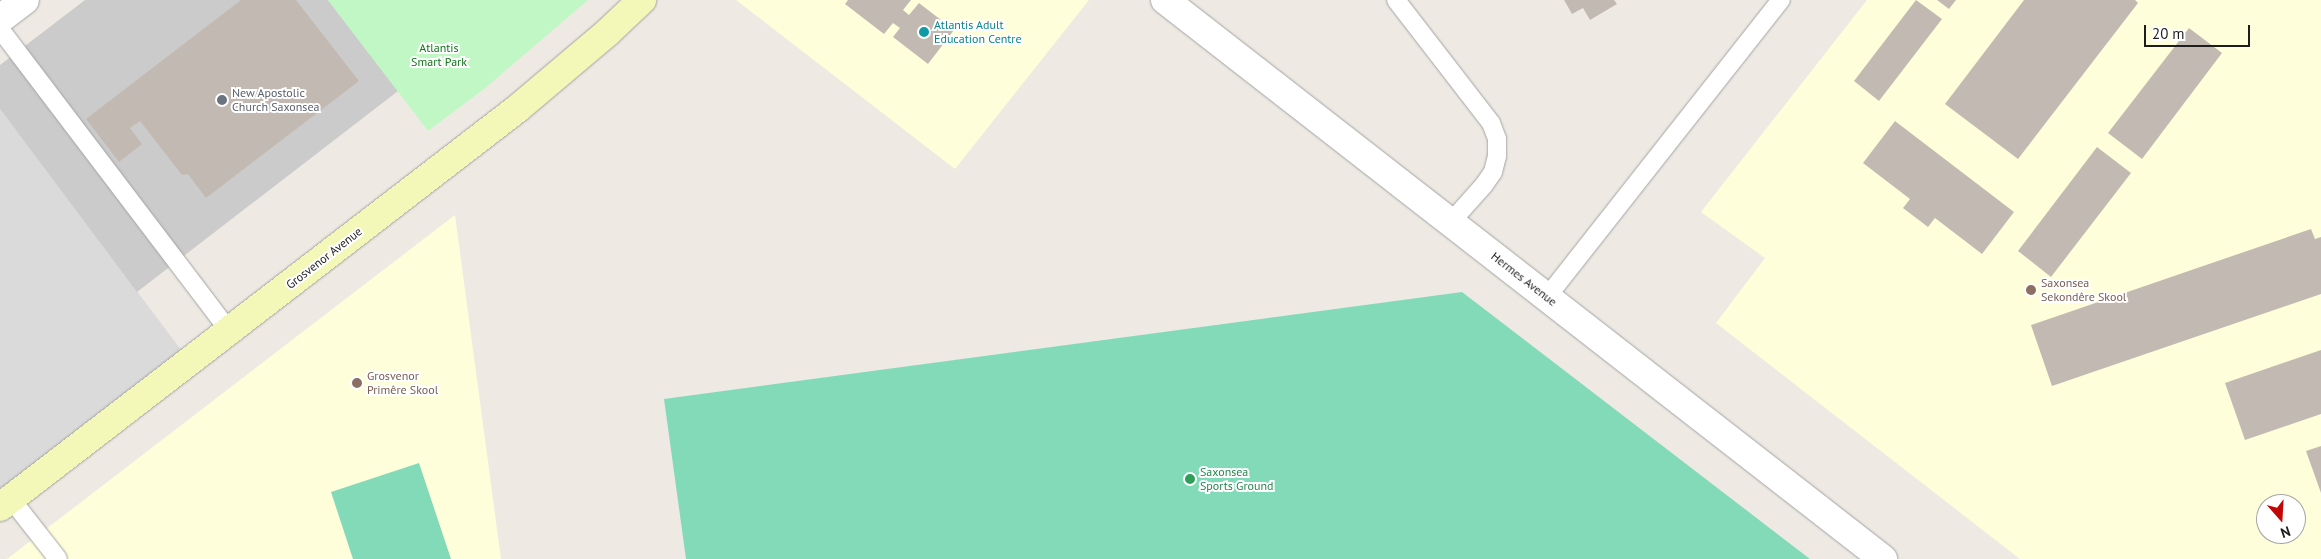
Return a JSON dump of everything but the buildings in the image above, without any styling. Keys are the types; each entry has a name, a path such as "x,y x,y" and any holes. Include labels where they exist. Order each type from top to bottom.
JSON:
{"street":[{"path":"0,19 25,0"},
{"name":"Grosvenor Avenue","path":"6,503 517,109 593,45 642,0"},
{"name":"Hermes Avenue","path":"1165,0 1883,559"}],"lane":[{"path":"1396,0 1491,123 1497,139 1498,156 1493,172 1451,222"},
{"path":"1547,297 1781,0"},
{"path":"0,30 229,331"},
{"path":"6,503 58,559"}],"shaded area":[{"path":"85,0 328,0 398,91 137,292 0,109 0,65"},
{"path":"736,0 1089,0 955,169"},
{"name":"Saxonsea Sekondêre Skool","path":"1867,0 2321,0 2321,559 2020,559 1716,323 1765,258 1701,212"},
{"path":"0,109 188,359 0,506"},
{"name":"Grosvenor Primêre Skool","path":"455,215 501,559 7,559"}],"green space":[{"name":"Atlantis Smart Park","path":"328,0 588,0 484,89 428,131"},
{"name":"Saxonsea Sports Ground","path":"1462,292 1810,559 686,559 664,399"},
{"path":"419,463 451,559 353,559 331,492"}],"place":[{"name":"Atlantis Adult Education Centre","path":"924,32"},
{"name":"New Apostolic Church Saxonsea","path":"222,100"},
{"name":"Saxonsea Sekondêre Skool","path":"2031,290"},
{"name":"Grosvenor Primêre Skool","path":"357,383"},
{"name":"Saxonsea Sports Ground","path":"1190,479"}]}
